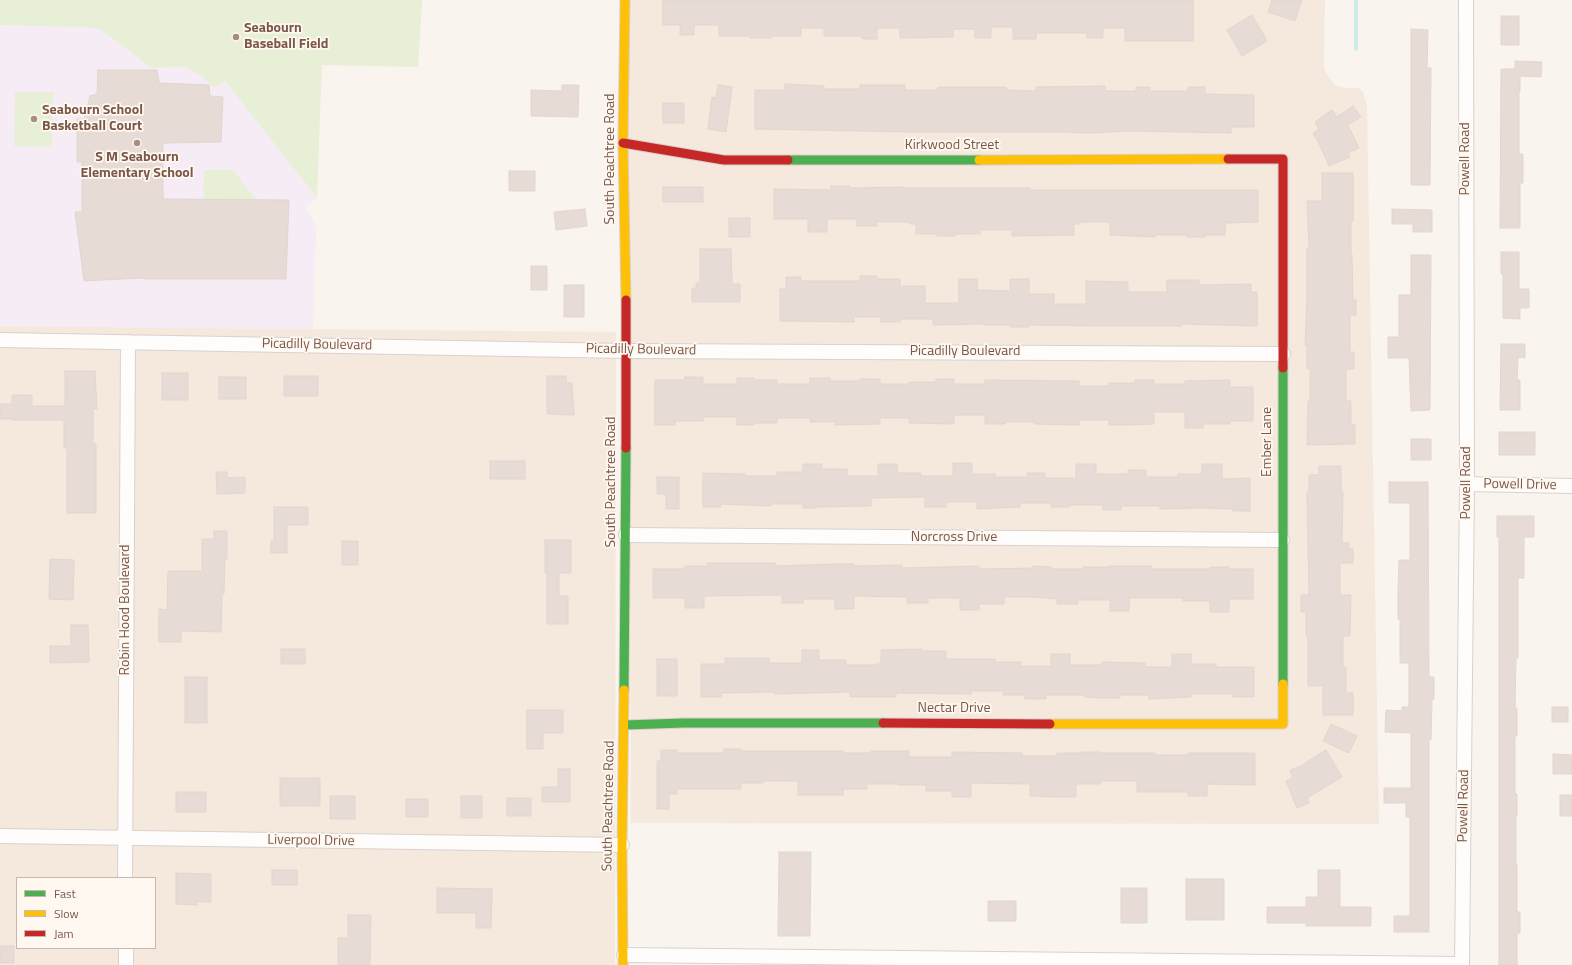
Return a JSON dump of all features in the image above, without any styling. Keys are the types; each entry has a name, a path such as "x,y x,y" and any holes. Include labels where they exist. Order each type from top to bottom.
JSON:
{"street":[{"name":"South Peachtree Road","path":"623,960 622,845 627,351 623,143 625,0"},
{"name":"Powell Road","path":"1462,965 1467,484 1466,0"},
{"name":"Kirkwood Street","path":"623,143 724,160 1283,159"},
{"name":"Ember Lane","path":"1283,159 1283,724"},
{"name":"Picadilly Boulevard","path":"0,340 627,351 1283,354"},
{"name":"Robin Hood Boulevard","path":"124,877 128,342"},
{"name":"Powell Drive","path":"1467,484 1572,486"},
{"name":"Norcross Drive","path":"626,535 1282,540"},
{"name":"Nectar Drive","path":"624,725 684,722 1283,724"},
{"name":"Liverpool Drive","path":"0,836 124,839 622,845"},
{"path":"126,949 126,965"},
{"path":"623,960 1462,965"}],"shaded area":[{"path":"626,0 1325,0 1324,66 1326,73 1335,85 1345,88 1359,88 1363,92 1367,107 1379,824 631,823"},
{"name":"S M Seabourn Elementary School","path":"0,25 98,28 152,68 184,67 202,76 213,88 225,81 317,198 306,207 316,228 313,329 0,326"},
{"path":"0,326 616,332 615,965 0,965"}],"green space":[{"path":"0,0 422,0 418,67 322,65 317,198 225,81 213,88 202,76 184,67 152,68 98,28 0,25"},
{"name":"Seabourn School Basketball Court","path":"15,92 53,92 52,147 14,146"},
{"path":"204,170 233,170 271,219 206,204 203,192"}],"building":[{"path":"663,0 1193,0 1193,41 1125,41 1125,28 1103,28 1103,38 1087,38 1087,33 1036,33 1036,39 1013,39 1013,27 991,27 991,38 975,38 975,29 953,29 953,37 900,38 900,28 877,28 877,39 862,39 862,36 824,36 824,28 801,28 801,36 750,38 750,36 719,36 719,25 694,25 694,35 680,35 680,25 663,25"},
{"path":"1272,0 1302,0 1295,21 1268,12"},
{"path":"1252,15 1267,41 1242,56 1227,30"},
{"path":"1501,16 1519,16 1519,45 1501,45"},
{"path":"1411,29 1428,30 1427,68 1431,68 1430,185 1411,185"},
{"path":"1515,61 1542,62 1541,77 1520,76 1519,154 1523,154 1523,183 1520,183 1520,228 1500,228 1501,69 1515,69"},
{"path":"98,70 157,70 159,83 209,85 210,96 223,97 221,142 163,143 163,199 289,200 286,279 141,278 84,281 75,212 82,212 82,162 77,162 77,119 84,119 90,96 97,94"},
{"path":"785,84 824,86 824,89 860,89 860,85 905,85 905,90 938,90 938,87 1006,87 1006,90 1036,91 1036,87 1105,86 1105,91 1136,91 1136,87 1150,87 1150,91 1188,91 1188,87 1205,87 1205,94 1254,95 1254,127 1231,127 1231,133 1130,131 1088,133 911,132 755,129 755,90 785,90"},
{"path":"562,85 579,85 578,117 531,116 531,90 562,91"},
{"path":"718,85 732,87 726,132 708,129 712,97 716,98"},
{"path":"663,103 684,103 684,123 663,123"},
{"path":"1353,106 1361,117 1348,125 1359,148 1348,153 1350,157 1329,166 1318,141 1313,134 1319,129 1315,122 1332,110 1337,117"},
{"path":"509,171 535,171 535,191 509,191"},
{"path":"1322,173 1353,173 1351,254 1353,300 1356,300 1356,315 1350,315 1350,352 1354,352 1354,369 1346,369 1346,401 1351,401 1351,425 1355,425 1355,444 1307,445 1308,401 1310,401 1310,369 1307,369 1307,345 1305,345 1307,249 1309,249 1307,201 1322,201"},
{"path":"831,186 850,186 850,188 1030,188 1030,190 1258,190 1258,222 1225,223 1225,235 1205,235 1205,237 1187,237 1187,235 1155,235 1155,237 1110,235 1110,222 1080,222 1080,224 1074,224 1074,235 1012,236 1012,230 980,230 980,234 937,236 937,234 916,234 916,224 910,224 910,222 877,222 877,226 857,226 857,219 827,219 827,232 808,232 808,219 774,219 774,189 831,190"},
{"path":"663,187 703,187 703,202 663,202"},
{"path":"585,209 587,226 556,230 554,212"},
{"path":"1392,209 1432,210 1432,232 1413,232 1413,224 1392,224"},
{"path":"729,218 750,218 750,237 729,237"},
{"path":"700,249 731,249 732,284 740,284 740,302 692,302 692,288 696,288 696,283 700,283"},
{"path":"1501,252 1519,252 1519,289 1529,289 1529,308 1520,308 1520,319 1503,318 1503,274 1501,274"},
{"path":"1411,255 1431,255 1430,410 1411,411 1409,358 1388,358 1388,337 1399,337 1399,295 1411,295"},
{"path":"531,266 547,266 547,290 531,290"},
{"path":"860,276 877,276 877,279 900,279 900,286 925,286 925,303 959,303 959,279 977,279 977,290 1010,291 1010,279 1029,279 1029,294 1054,294 1054,304 1086,304 1086,281 1128,282 1128,292 1167,292 1167,280 1199,280 1199,285 1251,284 1251,292 1257,292 1257,326 1182,324 1182,326 1029,325 1029,327 1010,327 1010,325 984,324 933,325 933,319 900,319 900,322 881,322 881,317 854,317 854,322 780,321 780,289 786,289 786,277 801,277 801,281 860,281"},
{"path":"564,285 584,285 584,317 564,317"},
{"path":"1501,344 1525,344 1525,358 1518,357 1517,380 1520,380 1520,410 1500,410"},
{"path":"65,371 95,371 97,409 93,409 93,444 96,444 96,513 67,513 67,448 64,448 64,420 0,419 0,404 12,404 12,395 32,395 32,406 65,406"},
{"path":"162,373 188,373 188,400 162,400"},
{"path":"284,376 318,376 318,396 284,396"},
{"path":"547,376 566,376 566,383 572,383 574,415 547,414"},
{"path":"219,377 246,377 246,399 219,399"},
{"path":"685,377 703,377 703,384 737,384 737,378 777,380 777,384 810,384 810,378 830,378 830,381 880,379 880,384 936,382 936,379 954,379 954,384 985,384 985,380 1079,381 1079,386 1109,386 1109,383 1135,383 1135,380 1154,380 1154,384 1185,384 1185,381 1230,380 1230,387 1253,387 1253,421 1230,421 1230,424 1203,424 1203,428 1185,428 1185,412 1154,412 1154,424 1126,425 1109,425 1109,420 1079,420 1079,425 1034,424 1034,422 985,424 985,415 954,415 954,424 909,423 909,418 880,418 880,424 835,425 835,422 810,422 810,418 777,418 777,423 737,425 737,417 703,417 703,421 675,421 675,425 655,425 655,380 685,380"},
{"path":"1499,432 1535,432 1535,455 1499,455"},
{"path":"1411,439 1431,439 1431,460 1411,460"},
{"path":"490,461 525,461 525,479 490,479"},
{"path":"953,463 972,463 972,474 995,474 995,477 1027,477 1027,473 1045,473 1045,478 1076,478 1076,464 1096,464 1096,474 1128,474 1128,470 1146,470 1146,477 1178,477 1178,474 1202,474 1202,464 1222,464 1222,479 1250,478 1250,511 1202,508 1160,509 1160,506 1121,506 1121,510 1103,510 1103,505 1070,505 1070,507 1051,507 1051,503 1020,503 1020,507 977,509 977,502 946,502 946,507 925,507 925,497 871,498 871,506 803,508 803,504 771,504 771,506 721,504 721,507 703,507 703,473 745,474 745,476 777,476 777,472 803,472 803,464 822,464 822,469 847,469 847,476 878,476 878,464 897,464 897,473 921,473 921,476 953,476"},
{"path":"1319,466 1341,466 1341,492 1343,492 1342,543 1349,543 1349,549 1353,549 1353,563 1340,563 1340,595 1351,595 1350,636 1343,636 1343,667 1346,667 1346,693 1353,693 1353,715 1323,715 1323,686 1308,686 1308,636 1306,636 1306,612 1301,612 1301,595 1309,595 1307,492 1309,492 1309,475 1319,475"},
{"path":"216,472 227,472 227,478 245,477 245,493 217,494"},
{"path":"657,477 679,477 679,509 666,509 666,494 657,494"},
{"path":"1389,482 1428,482 1429,677 1434,677 1431,740 1429,740 1429,932 1394,932 1394,916 1410,916 1410,817 1406,817 1406,803 1384,803 1384,788 1411,788 1411,733 1385,732 1386,710 1402,711 1402,707 1409,707 1409,663 1400,663 1400,619 1398,619 1398,591 1399,560 1410,560 1410,503 1389,503"},
{"path":"274,507 308,507 308,525 287,525 287,553 271,553 271,541 274,541"},
{"path":"1497,516 1534,516 1534,537 1524,537 1524,578 1518,578 1515,794 1517,794 1517,912 1520,912 1520,933 1517,933 1517,965 1499,965 1499,537 1497,537"},
{"path":"214,531 227,531 227,559 225,559 224,594 222,594 221,632 181,631 181,642 159,642 159,609 167,610 168,571 202,571 202,539 214,539"},
{"path":"545,540 571,540 571,573 559,573 559,596 568,596 568,624 547,624 547,573 545,573"},
{"path":"342,541 358,541 358,565 342,565"},
{"path":"50,559 74,560 73,600 49,599"},
{"path":"707,563 775,563 775,566 835,564 854,564 854,566 902,565 902,568 979,566 979,569 1033,568 1033,566 1051,567 1051,569 1083,569 1083,567 1110,566 1151,566 1151,569 1210,569 1210,567 1229,567 1229,569 1253,569 1253,599 1229,599 1229,612 1210,612 1210,601 1183,601 1183,598 1129,598 1129,611 1110,611 1110,600 1078,600 1078,604 1057,604 1057,599 1032,597 1004,597 1004,604 979,604 979,610 960,610 960,598 928,598 928,603 907,603 907,597 854,596 854,609 835,609 835,599 803,599 803,603 782,603 782,595 704,596 704,608 685,608 685,598 653,598 653,569 685,569 685,566 707,566"},
{"path":"71,625 88,625 89,662 50,663 50,646 71,646"},
{"path":"281,649 305,649 305,664 281,664"},
{"path":"921,649 921,651 946,651 946,659 995,659 995,662 1021,662 1021,666 1051,666 1051,654 1070,654 1070,665 1102,665 1102,662 1145,663 1145,667 1172,667 1172,654 1191,654 1191,664 1216,664 1216,667 1254,667 1254,697 1233,697 1233,694 1191,694 1191,697 1149,699 1149,695 1120,695 1120,698 1102,698 1085,697 1085,695 1046,695 1046,699 1025,699 1025,695 1003,695 1003,691 971,691 971,694 896,693 896,697 850,697 850,692 775,694 775,692 721,693 721,697 701,697 701,664 725,664 725,658 769,658 769,663 802,663 802,650 819,650 819,660 846,660 846,665 875,665 881,664 881,650"},
{"path":"657,659 677,659 677,696 657,696"},
{"path":"185,677 207,677 207,723 185,723"},
{"path":"1552,707 1568,707 1568,722 1552,722"},
{"path":"527,710 563,710 563,733 543,733 543,749 527,749"},
{"path":"1331,724 1357,736 1349,753 1323,741"},
{"path":"724,749 741,749 741,751 843,751 843,753 909,751 909,757 952,757 952,752 1022,753 1022,756 1057,756 1057,753 1081,752 1155,753 1155,755 1188,755 1188,753 1255,753 1255,785 1207,784 1207,796 1188,796 1188,792 1137,792 1137,781 1100,781 1100,784 1076,784 1076,797 1057,797 1030,796 1030,784 971,783 971,797 952,797 952,791 926,791 926,785 898,784 867,784 867,789 843,789 843,795 798,795 798,781 763,781 763,783 741,783 741,789 677,789 677,794 669,794 669,809 657,809 657,761 661,761 661,750 677,750 677,753 724,753"},
{"path":"1326,750 1342,777 1307,798 1309,803 1297,808 1286,781 1293,778 1290,770 1299,767"},
{"path":"1553,754 1572,755 1572,774 1553,774"},
{"path":"558,769 570,769 570,802 542,802 542,787 558,787"},
{"path":"280,778 320,778 320,806 280,806"},
{"path":"176,792 206,792 206,812 176,812"},
{"path":"1560,795 1572,795 1572,816 1560,816"},
{"path":"330,796 355,796 355,819 330,819"},
{"path":"461,796 482,796 482,818 461,818"},
{"path":"507,798 531,798 531,816 507,816"},
{"path":"406,799 428,799 428,817 406,817"},
{"path":"779,852 811,852 810,936 778,936"},
{"path":"272,870 297,870 297,885 272,885"},
{"path":"1318,870 1340,870 1340,907 1371,907 1371,926 1306,926 1306,923 1267,923 1267,907 1306,907 1306,897 1318,897"},
{"path":"176,873 211,874 211,902 197,902 197,905 176,904"},
{"path":"1186,879 1224,879 1224,920 1186,920"},
{"path":"437,888 492,889 491,928 476,928 476,913 437,913"},
{"path":"1121,888 1147,888 1147,923 1121,923"},
{"path":"988,901 1016,901 1016,921 988,921"},
{"path":"348,915 371,915 370,965 338,965 338,938 348,938"},
{"path":"0,946 14,946 14,963 0,963"}],"waterway":[{"path":"1356,0 1356,49"}],"traffic: fast":[{"path":"788,160 979,160"},
{"path":"1283,368 1283,684"},
{"path":"624,690 626,448"},
{"path":"624,725 684,723 883,723"}],"traffic: slow":[{"path":"625,0 623,143 626,300"},
{"path":"979,160 1228,159"},
{"path":"1050,724 1283,724 1283,684"},
{"path":"623,965 622,845 624,690"}],"traffic: jam":[{"path":"623,143 724,160 788,160"},
{"path":"1228,159 1283,159 1283,368"},
{"path":"626,300 626,448"},
{"path":"883,723 1050,724"}],"place":[{"name":"Seabourn Baseball Field","path":"236,37"},
{"name":"Seabourn School Basketball Court","path":"34,119"},
{"name":"S M Seabourn Elementary School","path":"137,143"}]}
